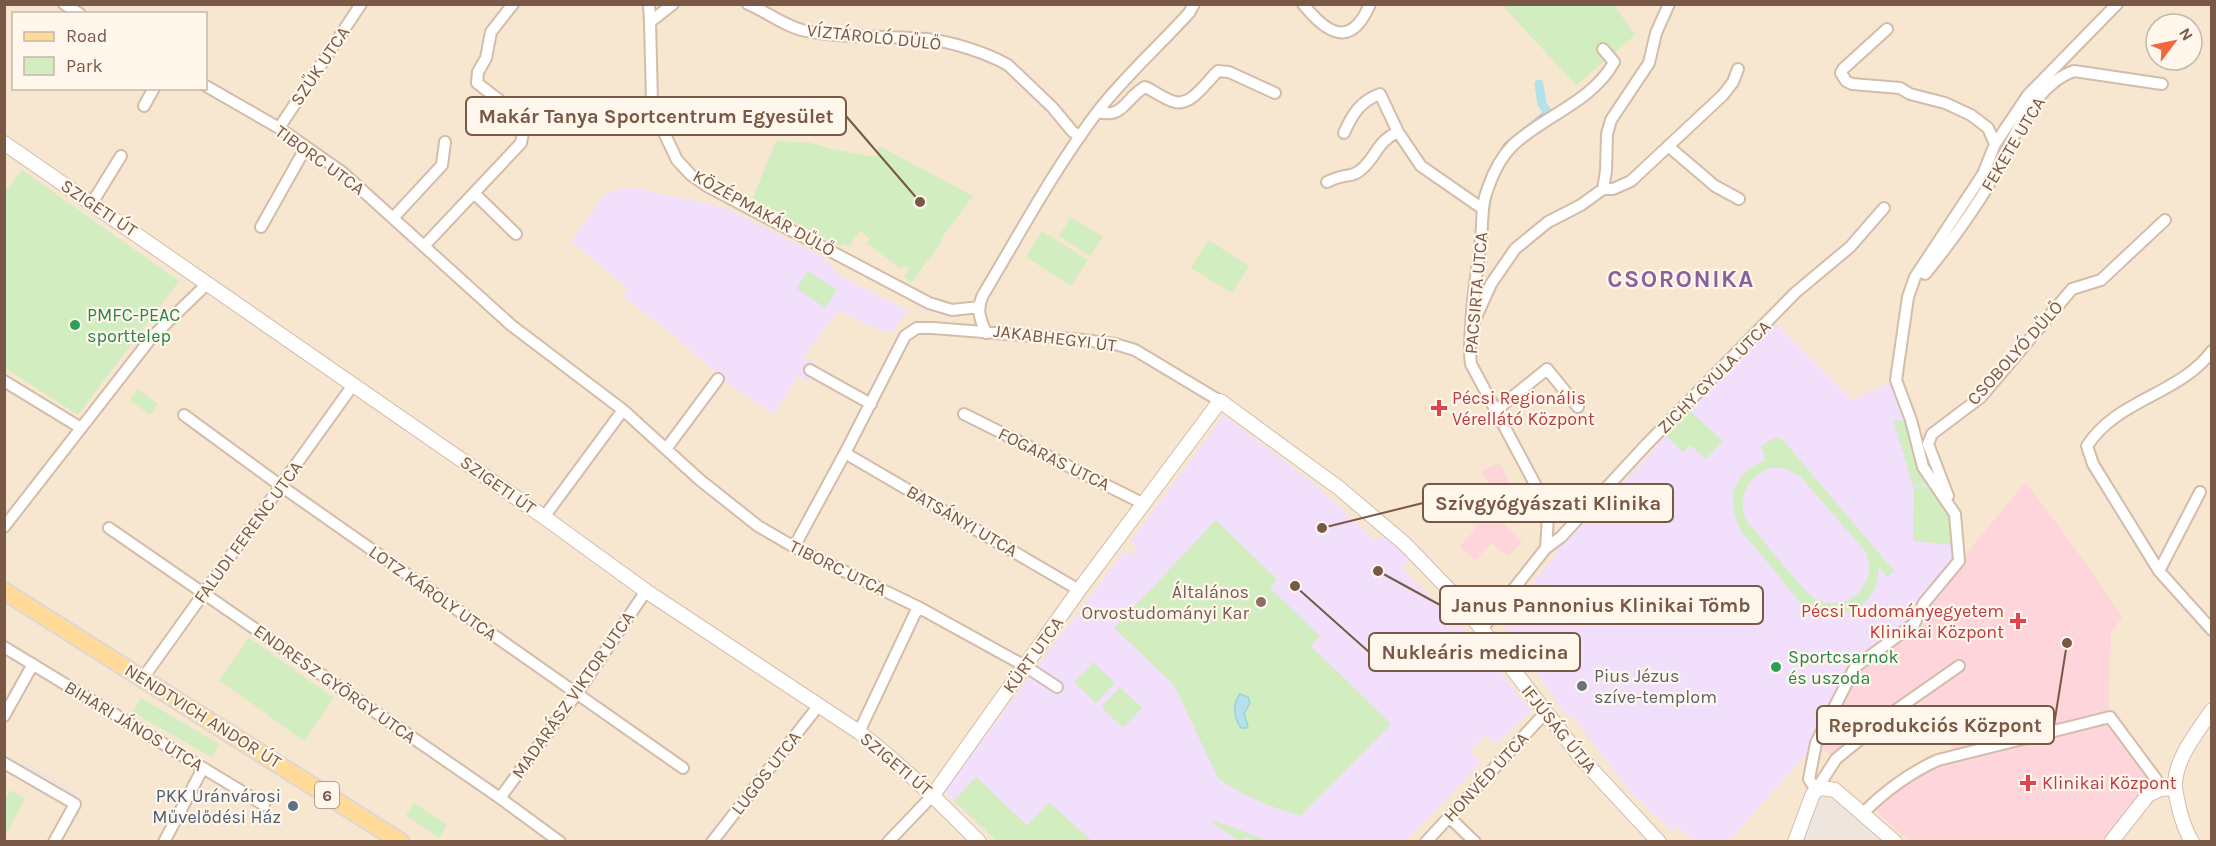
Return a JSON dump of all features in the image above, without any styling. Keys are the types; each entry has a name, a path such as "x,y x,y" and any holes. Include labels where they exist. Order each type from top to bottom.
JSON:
{"main road":[{"name":"NENDTVICH ANDOR ÚT","path":"4,591 401,842"}],"street":[{"path":"64,4 77,12"},
{"name":"SZŰK UTCA","path":"279,128 361,4"},
{"path":"424,246 521,143 524,128 498,99 477,82 478,72 486,58 491,32 513,4"},
{"name":"KÖZÉPMAKÁR DŰLŐ","path":"649,4 652,102 677,160 691,175 707,186 929,303 952,310 979,307"},
{"path":"650,22 673,4"},
{"name":"VÍZTÁROLÓ DŰLŐ","path":"748,4 803,31 839,36 928,39 973,51 1002,62 1039,94 1080,137"},
{"name":"JAKABHEGYI ÚT","path":"1194,4 1173,32 1140,64 1098,111 1080,137 982,294 979,318 986,333 1083,340 1135,350 1220,400"},
{"path":"1303,4 1318,22 1341,33 1358,26 1370,4"},
{"path":"1603,189 1607,134 1611,120 1649,63 1656,33 1669,4"},
{"name":"FEKETE UTCA","path":"1815,790 1809,779 1816,743 1856,668 1914,624 1923,603 1959,561 1955,514 1923,467 1911,420 1896,380 1908,297 1915,277 1983,174 1995,144 2028,95 2117,4"},
{"name":"FEKETE UTCA","path":"1887,29 1843,69 1841,73 1846,81 1866,86 1899,88 1910,94 1945,103 1971,115 1988,128 1995,144"},
{"name":"PACSIRTA UTCA","path":"1546,548 1548,516 1543,498 1471,364 1468,350 1474,279 1482,236 1482,209 1487,189 1503,156 1526,134 1581,97 1608,73 1614,62 1603,49"},
{"path":"1471,329 1491,284 1515,249 1548,222 1581,205 1603,189 1613,189 1631,181 1723,95 1733,82 1738,69"},
{"path":"1098,111 1108,115 1116,112 1145,87 1173,102 1182,103 1192,98 1218,71 1229,72 1275,93"},
{"name":"FEKETE UTCA","path":"1908,297 1981,198 2036,101 2048,87 2063,75 2074,71 2162,84"},
{"name":"TIBORC UTCA","path":"207,87 279,128 342,172 511,325 623,410 700,480 758,526 794,547 918,608 1025,666 1057,687"},
{"path":"144,105 153,90"},
{"path":"1344,133 1352,115 1368,99 1380,94 1398,132 1421,166 1482,209"},
{"path":"1327,182 1360,171 1383,141 1398,132"},
{"path":"393,218 442,165 445,142"},
{"name":"SZIGETI ÚT","path":"4,143 208,283 646,591 859,732 933,795 979,842"},
{"path":"1668,146 1715,186 1739,199"},
{"path":"261,227 306,147"},
{"path":"92,203 121,156"},
{"path":"475,194 516,234"},
{"name":"ZICHY GYULA UTCA","path":"1546,548 1561,537 1646,445 1795,293 1850,247 1884,208"},
{"name":"CSOBOLYÓ DŰLŐ","path":"1955,514 1928,444 1932,434 1981,397 2072,289 2101,280 2165,220"},
{"path":"4,527 152,337 208,283"},
{"path":"794,547 846,453 905,336 916,328 986,333"},
{"path":"2211,351 2205,360 2185,378 2122,412 2092,438 2087,446 2093,464 2159,572 2211,630"},
{"path":"1495,411 1547,369 1578,407"},
{"path":"810,370 871,404"},
{"path":"666,449 718,379"},
{"path":"4,381 81,428"},
{"name":"FALUDI FERENC UTCA","path":"143,678 353,385"},
{"name":"KÜRT UTCA","path":"933,795 1079,590 1220,400"},
{"name":"IFJÚSÁG ÚTJA","path":"1220,400 1339,488 1405,544 1482,628 1582,759 1659,842"},
{"path":"543,517 623,410"},
{"name":"FOGARAS UTCA","path":"964,414 1144,504"},
{"name":"LOTZ KÁROLY UTCA","path":"184,415 281,486 682,768"},
{"name":"BATSÁNYI UTCA","path":"846,453 1079,590"},
{"path":"2159,572 2200,492"},
{"name":"ENDRESZ GYÖRGY UTCA","path":"109,528 501,798 560,842"},
{"path":"1548,531 1561,537"},
{"path":"1482,628 1546,548"},
{"name":"MADARÁSZ VIKTOR UTCA","path":"501,798 577,693 646,591"},
{"path":"859,732 918,608"},
{"name":"BIHARI JÁNOS UTCA","path":"4,647 264,805"},
{"path":"4,716 33,664"},
{"path":"1795,842 1815,790 1836,759 1896,710 1959,666"},
{"name":"LUGOS UTCA","path":"712,842 819,705"},
{"path":"2192,842 2179,809 2175,777 2178,764 2211,710"},
{"name":"HONVÉD UTCA","path":"1426,842 1545,713"},
{"path":"1863,813 1886,790 1938,760 2110,717 2156,779 2160,789"},
{"path":"4,763 75,804 54,842"},
{"path":"164,842 203,768"},
{"path":"1815,790 1821,788 1835,790 1895,842"},
{"path":"2114,840 2148,795 2160,789 2175,788"},
{"path":"888,842 933,795"},
{"path":"1449,817 1475,842"}],"shaded area":[{"path":"5,5 2211,5 2211,841 5,841"},
{"path":"630,187 732,211 821,256 841,276 907,310 892,333 866,324 839,310 803,357 818,365 808,382 798,376 774,414 729,384 678,339 625,298 627,287 571,241 605,194"},
{"path":"1772,320 1852,400 1896,380 1959,561 1914,624 1816,743 1729,841 1695,841 1677,826 1672,831 1632,794 1574,718 1565,713 1501,622 1554,557 1561,542 1595,505 1600,509 1664,438 1662,432"},
{"name":"Általános Orvostudományi Kar","path":"1224,415 1317,486 1376,541 1385,533 1411,558 1402,569 1473,637 1531,711 1495,745 1487,734 1476,744 1477,746 1470,750 1481,763 1406,841 997,841 944,791 1125,550 1131,555 1137,548 1130,542"},
{"path":"1499,463 1525,507 1515,519 1512,517 1505,525 1522,542 1508,556 1492,543 1475,560 1460,547 1477,527 1464,511 1476,500 1492,511 1499,505 1482,472"},
{"name":"Pécsi Tudományegyetem Klinikai Központ","path":"2026,482 2099,582 2122,618 2111,632 2108,712 1955,751 1916,696 1836,759 1816,743 1855,667 1895,639"},
{"name":"Klinikai Központ","path":"2108,722 2150,781 2103,841 1909,841 1877,812 1878,803 1939,765"},
{"path":"24,761 79,794 75,801 20,769"},
{"path":"1818,795 1839,804 1867,822 1889,842 1800,842"}],"green space":[{"path":"1502,5 1614,5 1635,35 1576,85"},
{"path":"776,141 811,143 876,157 879,146 973,196 911,283 904,277 910,268 905,265 901,269 867,243 870,239 860,230 849,247 844,244 840,246 752,200"},
{"name":"PMFC-PEAC sporttelep","path":"22,170 179,281 78,415 5,368 5,192"},
{"path":"1071,217 1103,237 1090,256 1059,236"},
{"path":"1042,231 1088,260 1071,286 1026,257"},
{"path":"1208,240 1249,266 1232,293 1191,268"},
{"path":"808,271 837,290 825,308 796,288"},
{"path":"138,389 158,404 150,415 130,400"},
{"path":"1689,410 1723,441 1706,459 1690,445 1683,452 1666,436"},
{"path":"1893,419 1909,422 1931,483 1913,486"},
{"path":"1772,439 1783,440 1894,571 1887,577 1878,566 1874,591 1864,603 1851,611 1826,615 1804,606 1742,532 1734,510 1735,489 1746,472 1766,460 1761,446","holes":["1784,468 1800,476 1866,552 1869,562 1868,578 1860,591 1846,601 1829,603 1817,600 1792,576 1746,520 1744,495 1751,481 1764,471"]},
{"path":"1931,485 1952,517 1955,545 1913,541 1914,487"},
{"path":"1216,520 1277,579 1270,588 1320,636 1311,646 1391,724 1301,816 1258,800 1218,778 1174,685 1114,628"},
{"path":"249,638 334,698 304,741 219,680"},
{"path":"1093,662 1115,683 1096,703 1074,682"},
{"path":"1120,687 1142,708 1123,728 1101,707"},
{"path":"141,698 219,744 211,757 133,712"},
{"path":"976,777 1027,825 1049,802 1092,841 997,841 954,801"},
{"path":"10,790 25,798 5,836 5,799"},
{"path":"414,803 447,825 439,838 406,815"},
{"path":"1215,821 1264,839 1252,841 1246,836 1240,841 1212,823"}],"water":[{"path":"1240,694 1248,697 1250,703 1244,714 1248,726 1246,728 1241,728 1235,716 1235,706"}],"waterway":[{"path":"1539,84 1542,104 1547,111"},
{"path":"1501,151 1505,144 1547,111"}],"place":[{"name":"Makár Tanya Sportcentrum Egyesület","path":"920,202"},
{"name":"PMFC-PEAC sporttelep","path":"75,325"},
{"name":"Pécsi Regionális Vérellátó Központ","path":"1439,408"},
{"name":"Szívgyógyászati Klinika","path":"1322,528"},
{"name":"Janus Pannonius Klinikai Tömb","path":"1378,571"},
{"name":"Nukleáris medicina","path":"1295,586"},
{"name":"Általános Orvostudományi Kar","path":"1261,602"},
{"name":"Pécsi Tudományegyetem Klinikai Központ","path":"2018,621"},
{"name":"Reprodukciós Központ","path":"2067,643"},
{"name":"Sportcsarnok és uszoda","path":"1776,667"},
{"name":"Pius Jézus szíve-templom","path":"1582,686"},
{"name":"Klinikai Központ","path":"2028,783"},
{"name":"PKK Uránvárosi Művelődési Ház","path":"293,806"}],"district":[{"name":"CSORONIKA","path":"1681,279"}]}
